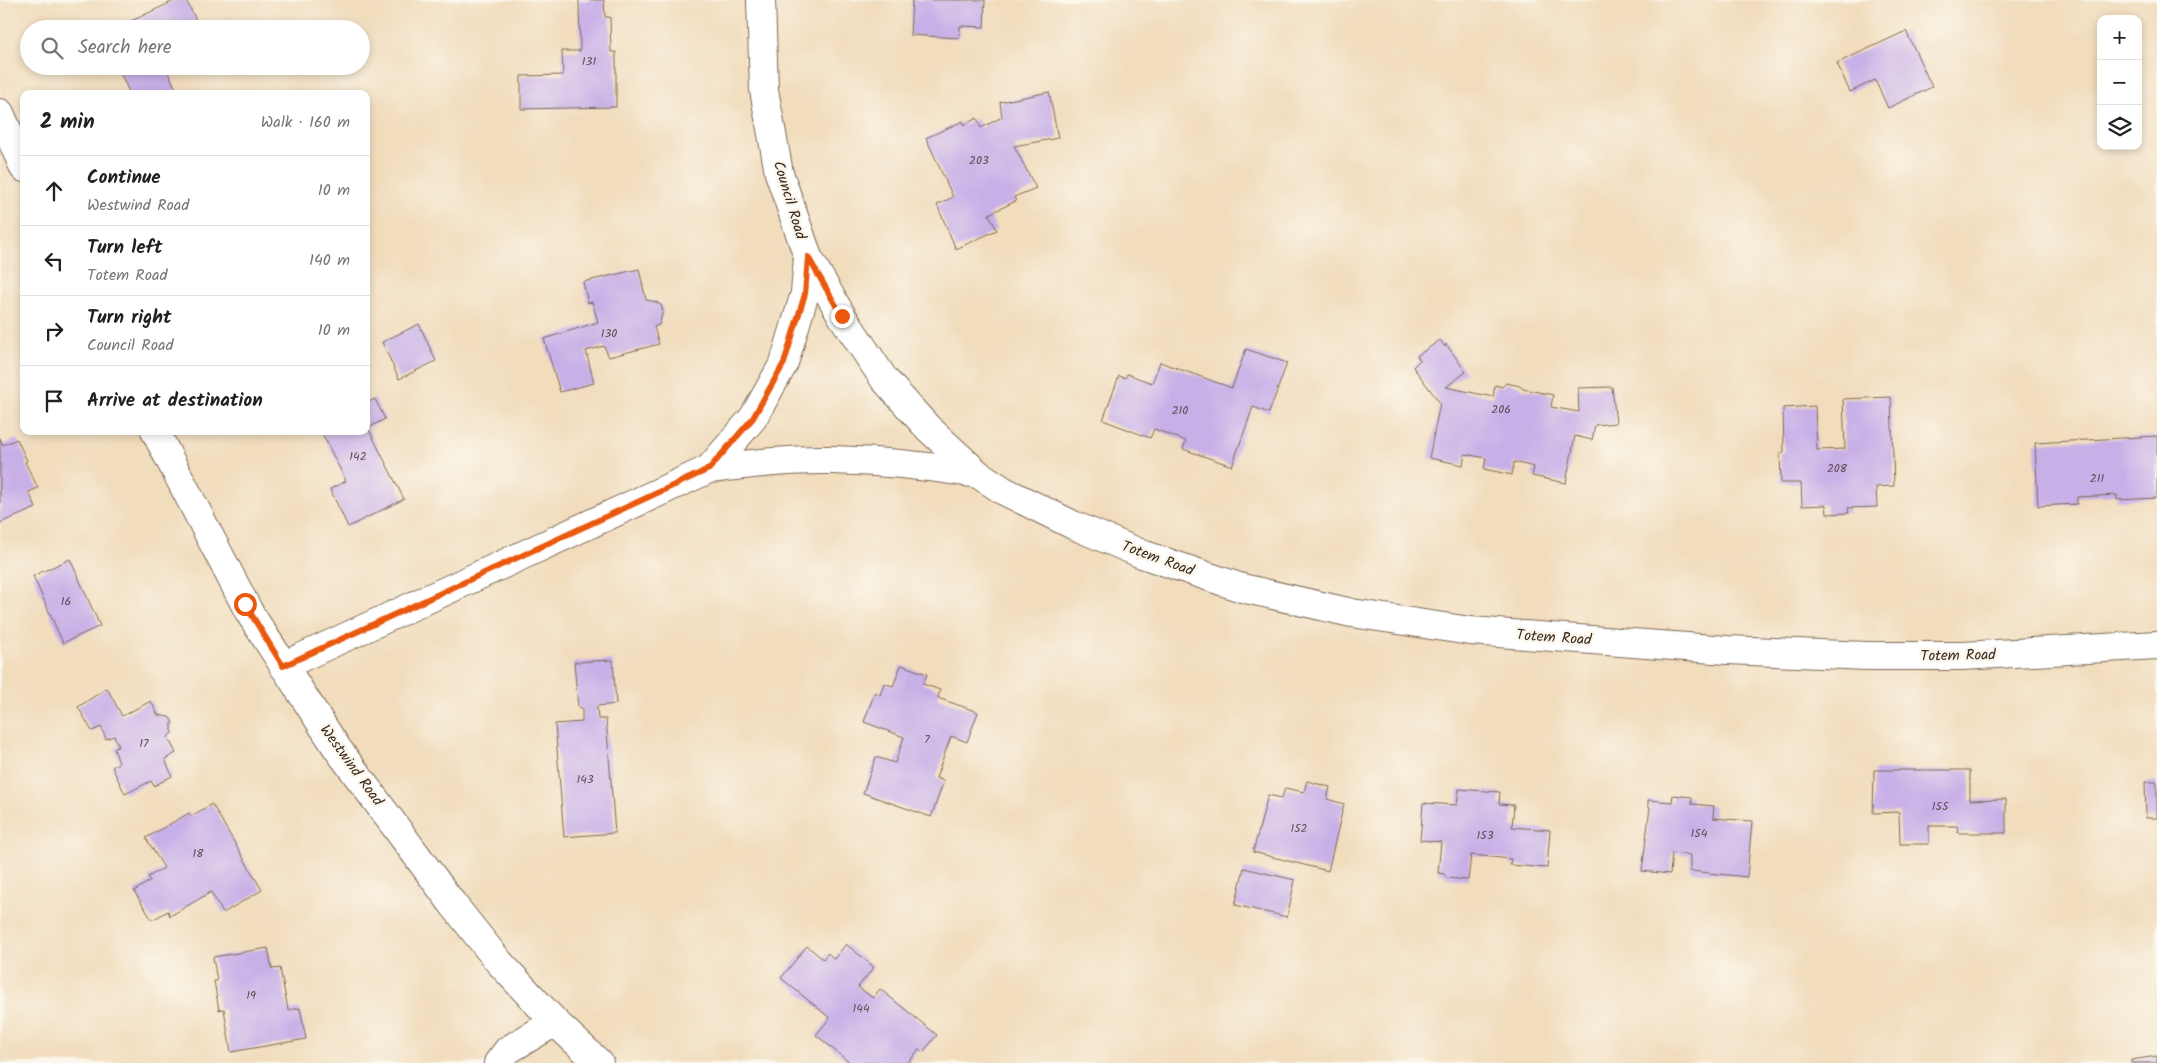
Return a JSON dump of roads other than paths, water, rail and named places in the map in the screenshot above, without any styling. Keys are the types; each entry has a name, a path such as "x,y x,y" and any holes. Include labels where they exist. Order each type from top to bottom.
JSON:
{"street":[{"name":"Council Road","path":"761,0 764,90 779,173 808,257 842,316 884,378"},
{"path":"0,113 20,159"},
{"name":"Totem Road","path":"709,469 753,418 784,363 805,294 808,257"},
{"name":"Totem Road","path":"884,378 928,428 978,474 1004,491 1073,525 1142,554 1242,588 1352,613 1470,631 1727,650 1868,656 1962,656 2157,645"},
{"name":"Westwind Road","path":"157,435 249,612 338,748 452,903 499,962 555,1022 599,1063"},
{"name":"Totem Road","path":"283,666 709,469 749,464 831,460 920,465 978,474"},
{"path":"498,1063 508,1050 555,1022"}]}
